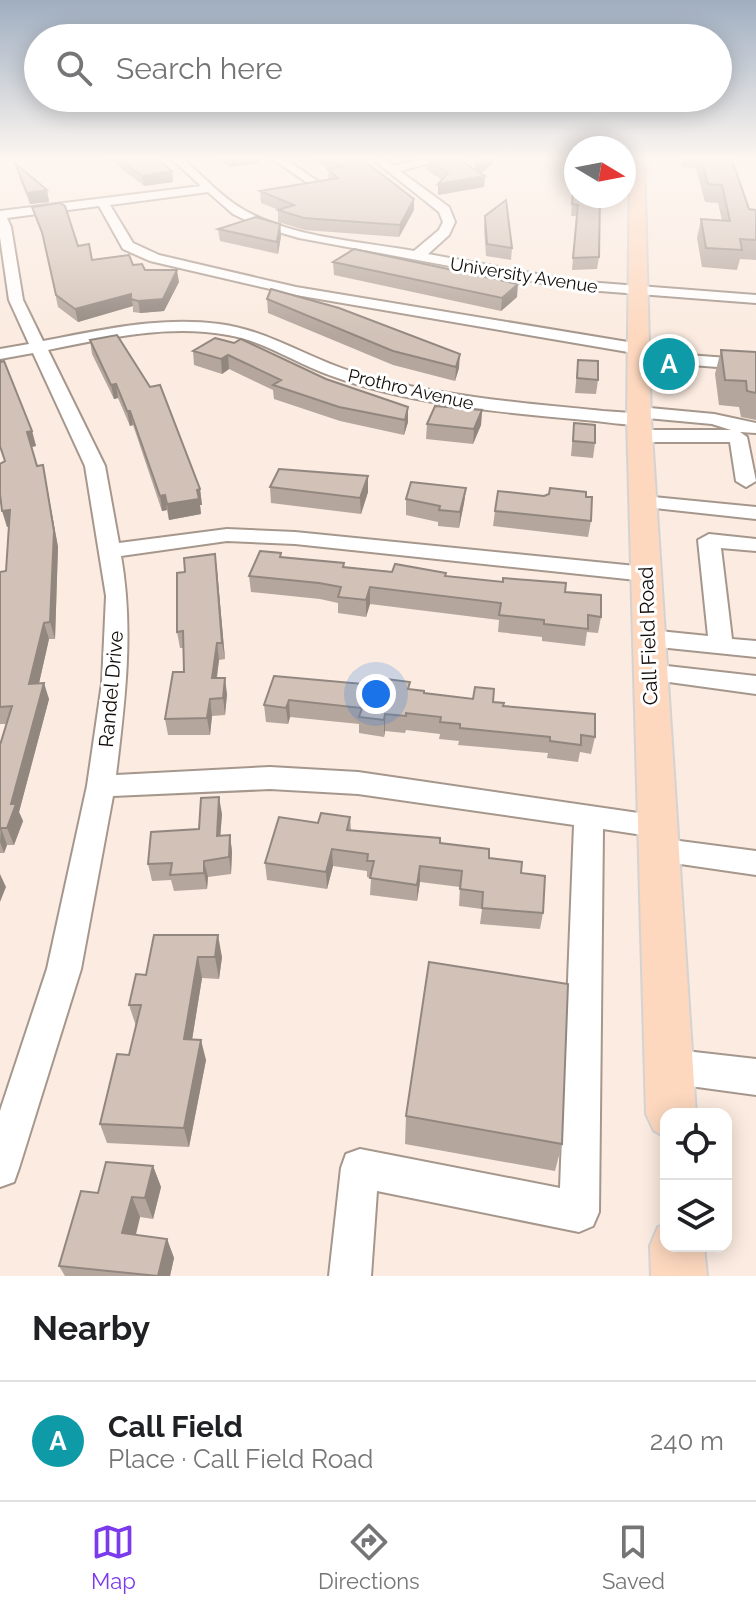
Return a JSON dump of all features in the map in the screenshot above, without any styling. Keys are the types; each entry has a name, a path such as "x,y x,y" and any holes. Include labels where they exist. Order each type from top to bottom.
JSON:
{"main road":[{"name":"Call Field Road","path":"638,217 640,423 649,672 671,1108"},
{"path":"677,1252 679,1276"}],"street":[{"name":"Randel Drive","path":"0,217 5,227 16,300 95,466 117,596 115,683 101,786 64,969 0,1168"},
{"path":"111,217 128,246 155,258 311,294 640,352 756,365"},
{"name":"University Avenue","path":"249,217 299,234 521,278 756,299"},
{"path":"417,256 444,232 449,222 447,217"},
{"name":"Prothro Avenue","path":"0,354 169,327 218,328 260,337 346,376 410,393 486,406 640,423"},
{"path":"640,423 714,419 735,426 756,428"},
{"path":"640,423 747,438 746,481"},
{"path":"643,502 756,513"},
{"path":"109,551 227,535 295,538 646,574"},
{"path":"721,645 709,540 756,545"},
{"path":"649,638 756,649"},
{"path":"649,672 756,685"},
{"path":"101,786 270,778 358,783 589,816 756,863"},
{"path":"350,1276 360,1168 579,1212 589,816"},
{"path":"668,1066 756,1077"}],"building":[{"path":"36,217 68,217 78,246 89,244 92,260 129,255 133,265 142,264 145,270 177,270 163,299 138,301 131,299 131,294 75,309 56,295"},
{"path":"256,217 280,224 277,242 218,229"},
{"path":"299,217 405,217 400,225"},
{"path":"485,217 508,217 512,248 487,244"},
{"path":"577,217 600,217 599,257 573,258"},
{"path":"729,217 756,217 756,240 740,239 742,250 706,248 701,219 730,221"},
{"path":"354,249 518,284 502,298 333,262"},
{"path":"271,289 339,308 460,354 456,367 393,351 267,299"},
{"path":"117,335 150,387 160,385 200,489 197,490 199,499 167,504 165,495 160,496 130,411 127,411 116,384 111,385 90,340"},
{"path":"215,338 234,343 241,339 326,379 408,407 405,420 339,407 273,385 281,380 228,355 221,359 193,351"},
{"path":"721,350 756,352 756,393 747,391 746,381 725,380"},
{"path":"0,360 4,361 32,431 27,432 37,466 43,465 54,531 50,622 44,623 29,684 44,683 11,804 16,804 7,828 0,830 0,745 12,706 0,707 0,572 6,571 10,510 2,511 0,494 0,464 5,461 0,446"},
{"path":"578,360 598,361 598,380 577,378"},
{"path":"435,406 482,410 474,429 427,424"},
{"path":"574,423 595,425 595,443 573,441"},
{"path":"279,469 368,476 360,498 270,487"},
{"path":"411,482 466,488 460,512 439,510 440,506 406,499"},
{"path":"550,488 586,492 586,497 592,497 591,521 495,511 498,491 544,496 549,494"},
{"path":"260,551 281,553 280,557 344,563 343,567 392,572 395,564 446,573 445,576 503,582 503,578 566,583 565,592 601,595 601,617 588,615 588,629 499,615 501,603 370,587 366,600 338,597 341,587 249,576"},
{"path":"215,554 222,643 217,643 212,678 225,678 223,698 210,699 207,718 165,719 173,672 184,672 183,631 177,632 177,573 185,572 184,558"},
{"path":"274,676 385,686 387,679 410,682 408,689 424,693 473,699 475,687 494,689 493,702 504,703 503,706 595,714 595,737 581,735 581,745 550,741 550,737 460,728 460,724 440,722 441,717 385,714 384,720 359,717 362,708 289,700 286,708 264,705"},
{"path":"219,797 217,836 230,835 229,857 204,861 204,873 170,875 172,863 148,864 151,832 199,829 201,798"},
{"path":"321,813 350,817 347,830 440,838 440,843 489,849 489,858 522,862 521,873 545,876 543,913 482,908 483,892 460,889 462,871 420,866 417,885 370,878 374,861 367,861 368,854 332,849 326,872 265,863 279,817 318,823"},
{"path":"154,935 218,935 215,957 198,957 184,1039 201,1040 184,1128 100,1124 117,1054 129,1055 141,1005 129,1005 136,974 146,975"},
{"path":"429,962 568,984 562,1144 406,1116"},
{"path":"106,1162 153,1166 145,1198 132,1197 122,1233 167,1239 158,1276 59,1266 81,1191 98,1193"}],"place":[{"name":"Call Field","path":"669,364"}]}
